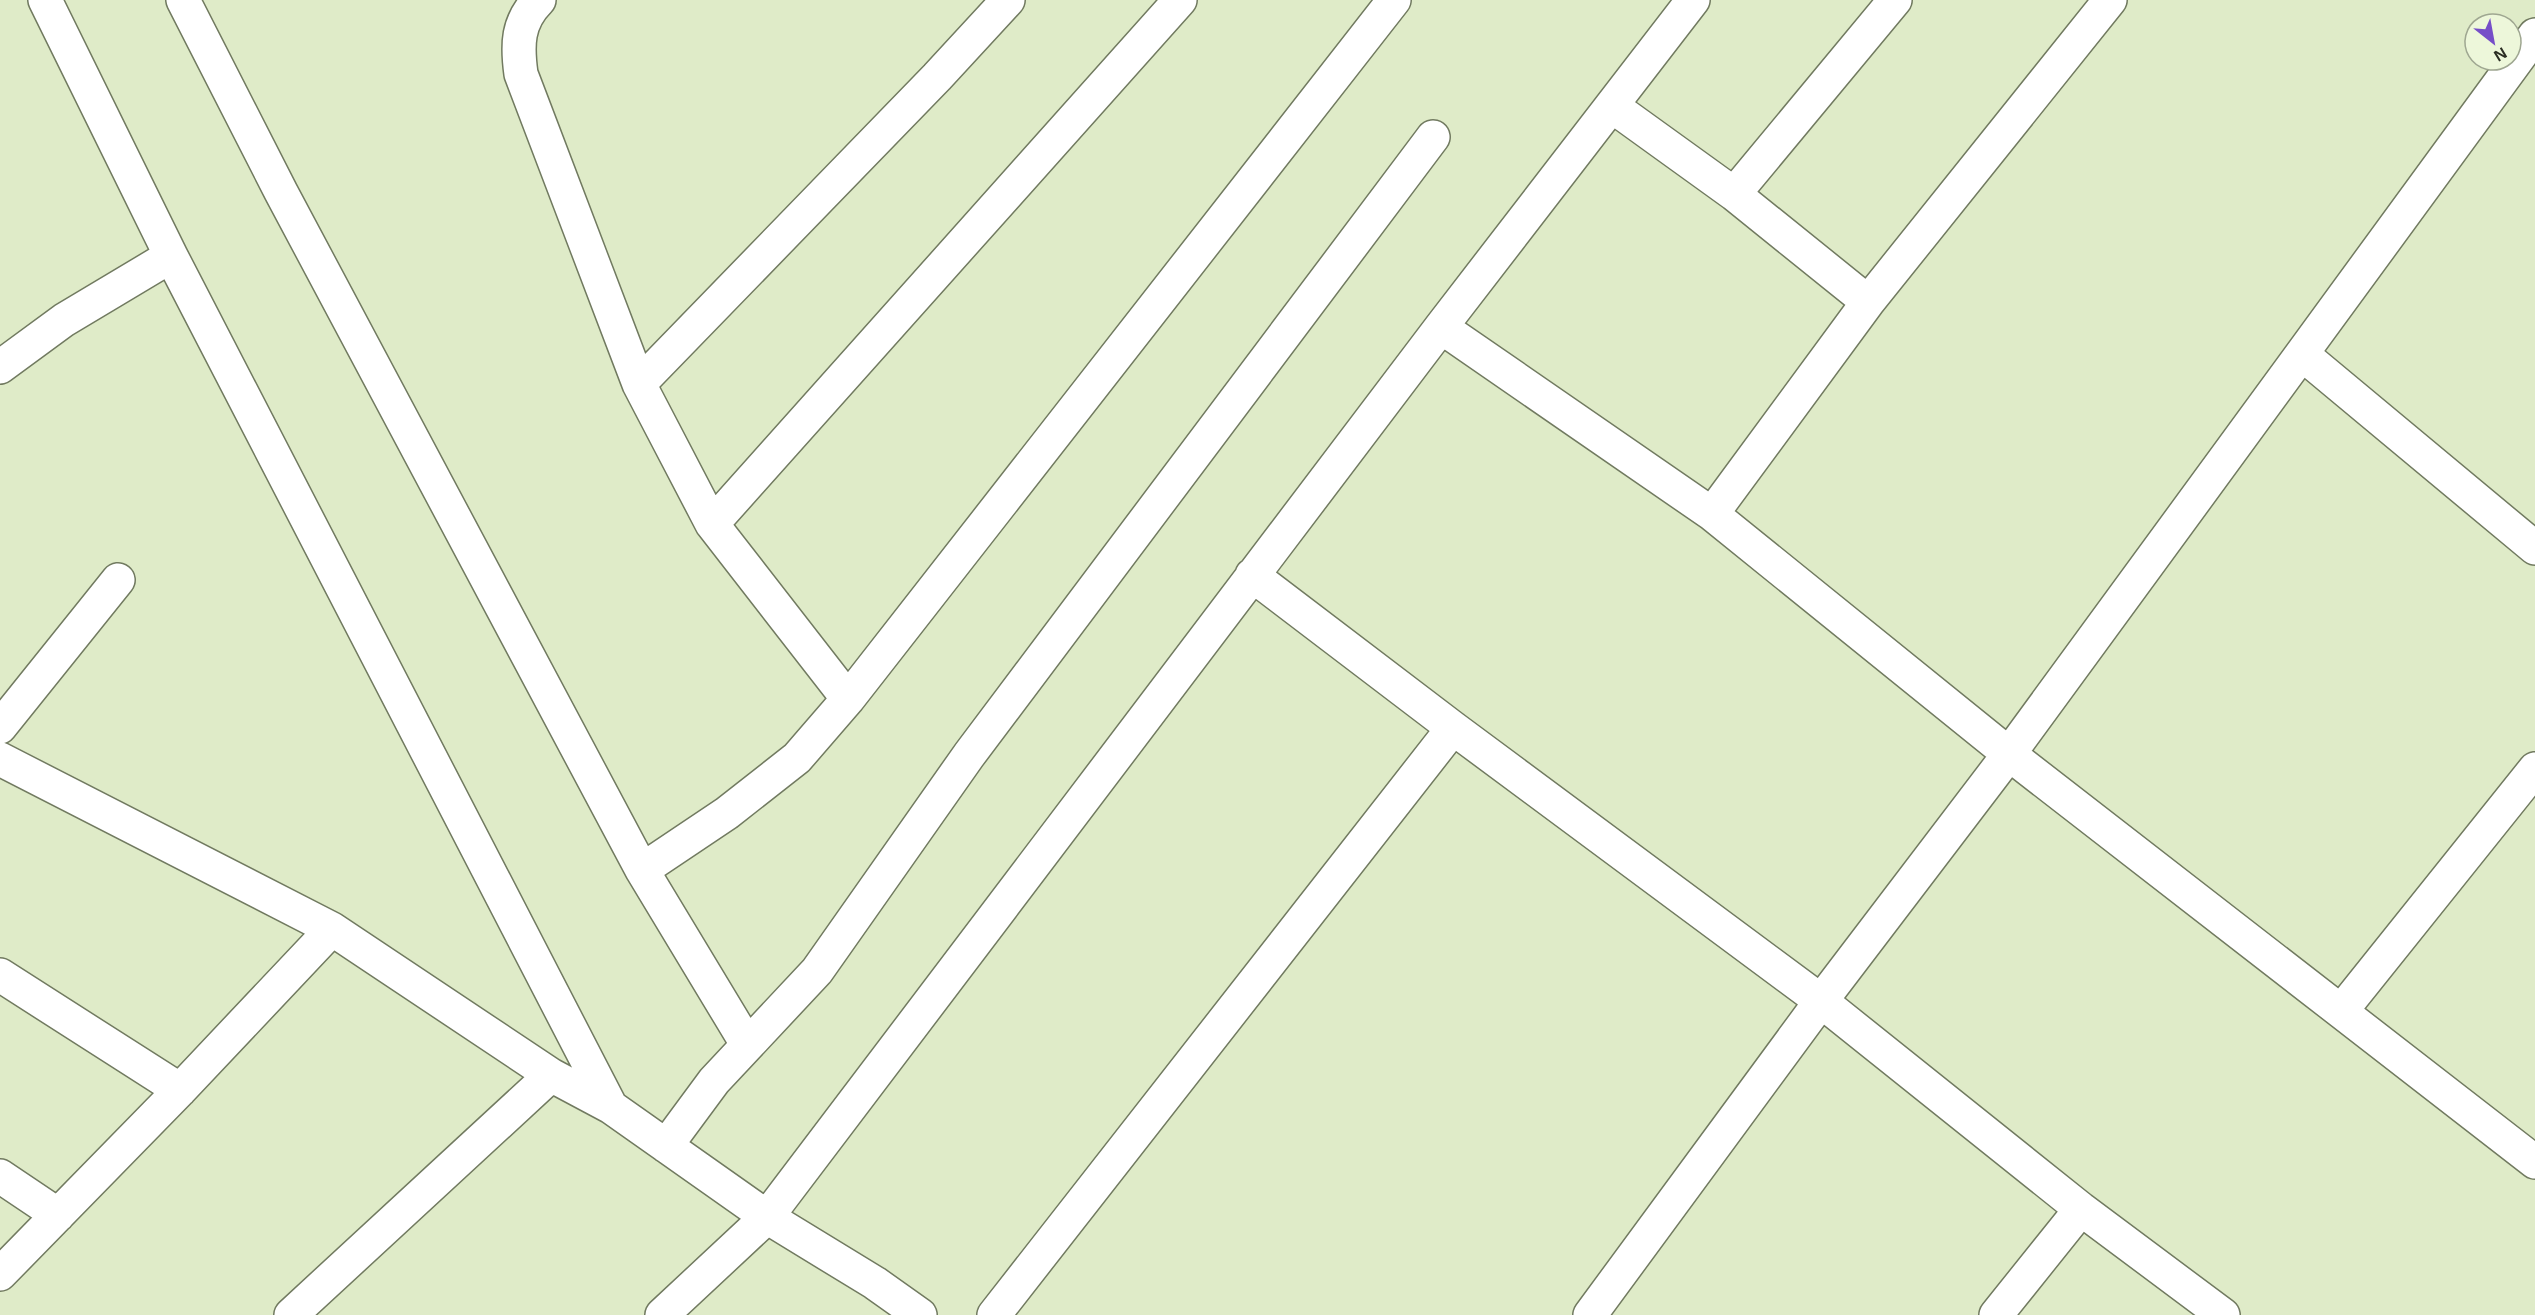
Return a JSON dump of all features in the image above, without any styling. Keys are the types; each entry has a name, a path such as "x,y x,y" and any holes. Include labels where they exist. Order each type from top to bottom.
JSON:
{"street":[{"path":"45,0 171,256 611,1107"},
{"path":"183,0 281,192 642,870 747,1044"},
{"path":"539,0 523,23 517,46 521,74 639,384 712,524 848,699"},
{"path":"639,384 937,77 1008,0"},
{"path":"712,524 1180,0"},
{"path":"642,870 727,813 796,758 848,699 1394,0"},
{"path":"662,1315 767,1217 1252,575 1693,0"},
{"path":"1734,194 1895,0"},
{"path":"1712,514 1868,302 2110,0"},
{"path":"1590,1315 1821,1001 2009,754 2535,35"},
{"path":"1612,106 1734,194 1868,302"},
{"path":"666,1146 714,1081 817,971 969,755 1433,137"},
{"path":"0,368 64,320 171,256"},
{"path":"1441,327 1712,514 2009,754 2342,1010 2535,1162"},
{"path":"2302,354 2535,548"},
{"path":"1252,575 1453,728 1821,1001 2081,1209 2223,1315"},
{"path":"0,727 118,580"},
{"path":"994,1315 1453,728"},
{"path":"0,759 332,929 550,1075 611,1107 767,1217 875,1283 920,1315"},
{"path":"2342,1010 2535,769"},
{"path":"0,1274 180,1090 332,929"},
{"path":"0,975 180,1090"},
{"path":"291,1315 550,1075"},
{"path":"0,1176 58,1215"},
{"path":"1996,1315 2081,1209"}],"shaded area":[{"path":"0,0 2535,0 2535,1315 0,1315"}]}
